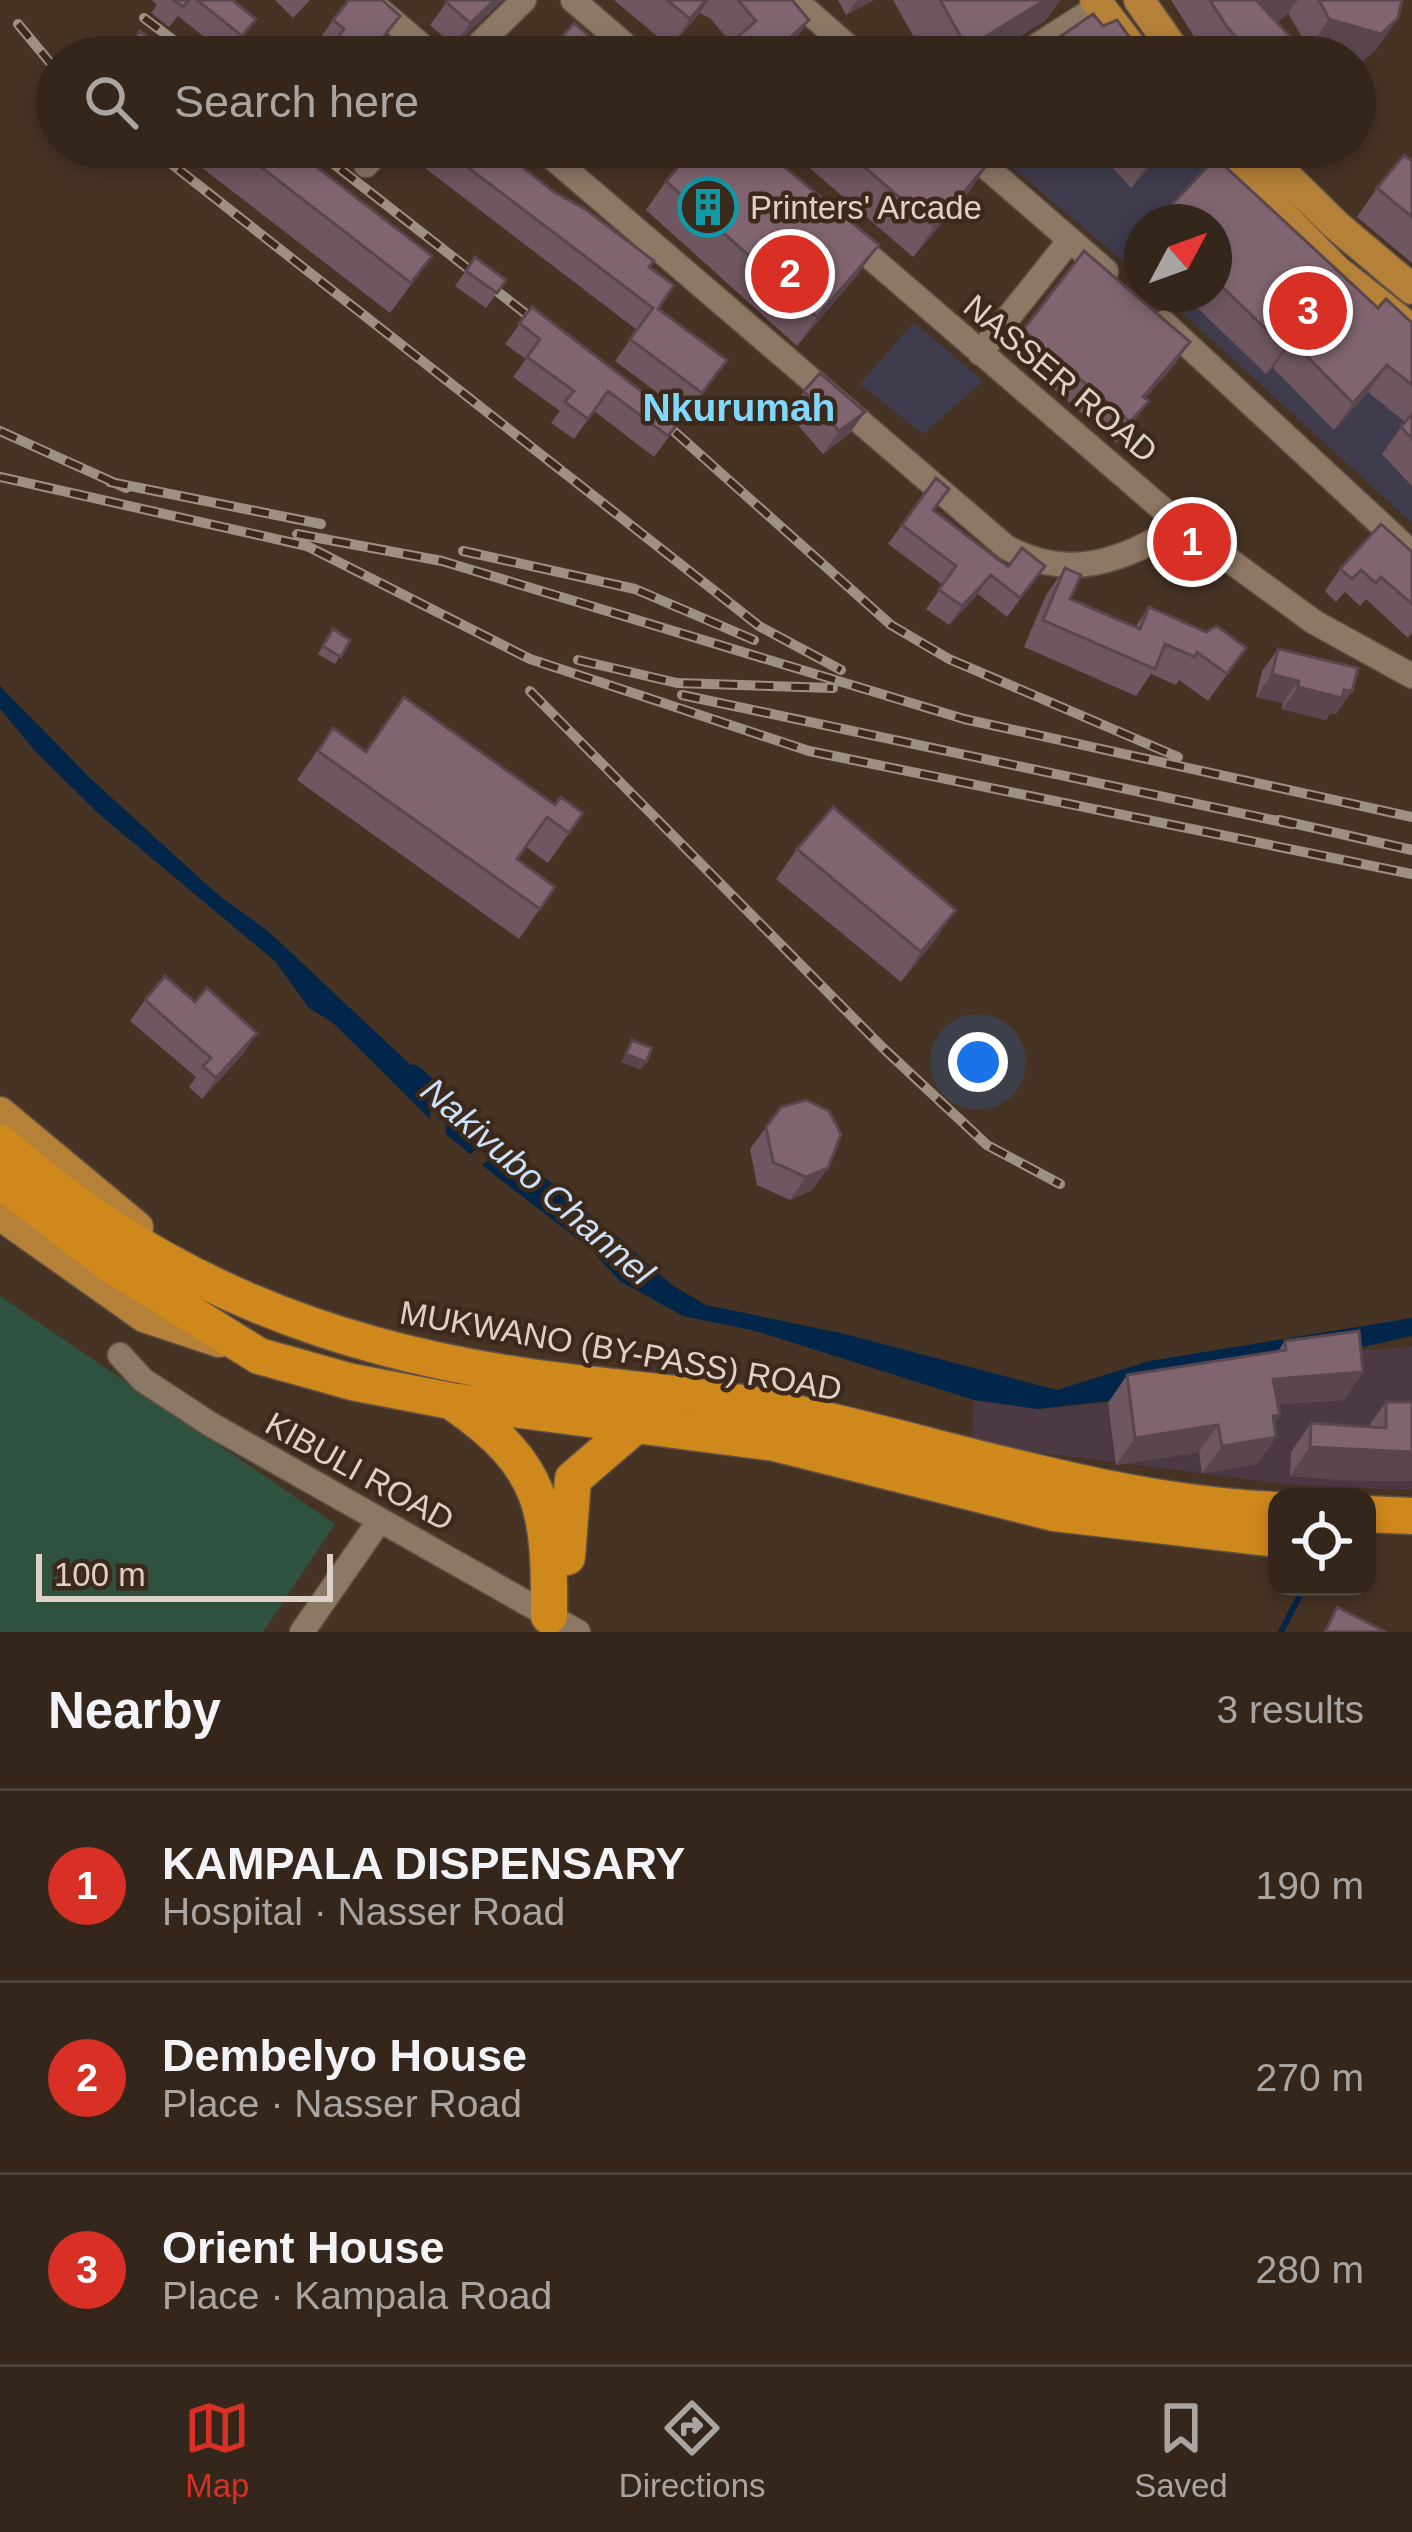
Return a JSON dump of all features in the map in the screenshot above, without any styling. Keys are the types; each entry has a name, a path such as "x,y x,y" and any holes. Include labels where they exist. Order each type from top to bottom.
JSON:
{"highway":[{"name":"MUKWANO (BY-PASS) ROAD","path":"0,1142 67,1202 143,1252 278,1313 399,1353 781,1411 950,1456 1204,1508 1268,1510"},
{"path":"0,1180 109,1263 259,1356 352,1382 451,1401 775,1443 1054,1513 1268,1538"},
{"path":"451,1401 501,1436 539,1489 565,1625"},
{"path":"565,1625 566,1520 573,1479 638,1424"},
{"path":"1376,1514 1412,1516"},
{"path":"1376,1538 1412,1538"}],"main road":[{"path":"1139,0 1164,36"},
{"path":"1097,3 1122,36"},
{"path":"1236,168 1336,270 1412,330"},
{"path":"1280,168 1412,289"},
{"path":"0,1112 142,1230 278,1313"},
{"path":"0,1215 144,1317 259,1356"}],"street":[{"path":"368,0 410,36"},
{"path":"487,36 524,0"},
{"path":"573,0 615,36"},
{"path":"795,0 836,36"},
{"path":"1049,36 1097,3"},
{"path":"564,168 1006,547 1048,566 1079,567 1148,545 1180,525"},
{"path":"987,168 1137,298 1412,553"},
{"name":"NASSER ROAD","path":"827,220 1180,525 1314,622 1412,676"},
{"path":"980,353 1070,240"},
{"name":"KIBULI ROAD","path":"120,1354 143,1380 210,1424 565,1625"},
{"path":"302,1632 380,1520"}],"shaded area":[{"path":"1013,168 1225,168 1412,347 1412,523 1182,312 1232,312 1232,204 1124,204 1124,262"},
{"path":"914,322 983,381 923,434 860,384"},
{"path":"1412,1347 1412,1490 1293,1485 972,1444 974,1400 1038,1409 1108,1403 1363,1350"}],"green space":[{"path":"0,1296 335,1524 263,1632 0,1632"}],"water":[{"path":"0,686 91,779 217,894 268,931 432,1085 430,1119 332,1022 309,1008 275,961 100,815 36,752 0,709"},
{"path":"445,1096 494,1136 470,1154 446,1134"},
{"path":"506,1146 596,1219 580,1241 482,1165"},
{"path":"612,1232 672,1285 706,1305 845,1334 1057,1390 1149,1361 1412,1318 1412,1336 1126,1399 1038,1409 974,1400 756,1331 683,1316 620,1281 594,1253"}],"building":[{"path":"197,0 232,0 256,19 242,36"},
{"path":"349,0 382,0 400,16 384,36 339,36 344,29 333,20"},
{"path":"448,0 495,0 470,23"},
{"path":"667,0 706,0 690,19"},
{"path":"738,0 792,0 809,20 792,36 739,36 756,21"},
{"path":"940,0 1045,0 986,36 960,36"},
{"path":"1210,0 1256,0 1289,36 1235,36"},
{"path":"1319,0 1402,0 1398,18 1381,34 1329,19"},
{"path":"1093,14 1103,26 1117,20 1129,36 1061,36"},
{"path":"574,23 589,36 563,36"},
{"path":"1404,155 1412,161 1412,217 1377,188"},
{"path":"262,168 318,168 432,256 411,283"},
{"path":"469,168 524,168 654,261 649,267 674,285 658,309 727,360 702,393 630,339 653,308"},
{"path":"677,168 786,168 879,245 817,317 666,181"},
{"path":"865,168 984,168 934,227"},
{"path":"1206,168 1227,168 1378,308 1386,299 1412,323 1412,385 1387,365 1353,403 1292,341 1285,347 1232,296 1232,204 1172,204"},
{"path":"1084,251 1124,285 1124,312 1155,312 1190,342 1143,397 1149,401 1130,422 1023,330"},
{"path":"475,257 506,280 497,293 466,271"},
{"path":"532,307 680,421 668,436 608,391 588,419 565,402 574,391 527,357 540,339 519,323"},
{"path":"820,373 865,412 839,431 804,391"},
{"path":"1412,414 1412,439 1401,427"},
{"path":"936,478 949,489 933,510 1008,567 1022,548 1045,566 1020,598 991,575 962,606 939,590 956,566 902,525"},
{"path":"1381,524 1412,552 1412,604 1381,577 1376,583 1361,570 1352,579 1340,569"},
{"path":"1065,568 1081,575 1070,599 1140,629 1149,607 1206,632 1217,626 1246,648 1227,674 1197,652 1195,657 1165,644 1155,669 1043,620"},
{"path":"333,629 350,640 341,657 323,646"},
{"path":"1278,649 1358,668 1352,691 1344,690 1342,698 1298,687 1299,681 1272,674"},
{"path":"404,697 555,805 561,797 583,813 569,833 547,817 517,859 555,887 540,909 318,751 333,728 366,752"},
{"path":"833,807 956,910 921,952 797,849"},
{"path":"165,976 195,1002 207,988 257,1033 216,1078 203,1066 211,1058 145,1000"},
{"path":"632,1040 652,1048 646,1062 626,1054"},
{"path":"806,1100 829,1111 841,1134 828,1168 806,1177 773,1162 766,1127 781,1107"},
{"path":"1359,1331 1363,1372 1273,1379 1280,1415 1273,1416 1276,1437 1222,1446 1218,1425 1135,1438 1127,1375 1286,1350 1285,1341"},
{"path":"1386,1402 1412,1402 1412,1452 1310,1447 1311,1423 1386,1428"},
{"path":"1337,1607 1386,1632 1325,1632"}],"waterway":[{"name":"Nakivubo Channel","path":"413,1075 519,1170"},
{"name":"Nakivubo Channel","path":"569,1215 624,1260"},
{"path":"1281,1632 1299,1596"}],"railway":[{"path":"144,18 168,36"},
{"path":"18,24 36,46"},
{"path":"177,168 759,626 841,670"},
{"path":"339,168 553,335"},
{"path":"648,408 891,625 949,659 1178,757"},
{"path":"0,431 126,488"},
{"path":"0,477 307,546 530,659 809,751 1412,874"},
{"path":"110,482 321,524"},
{"path":"297,534 442,561 964,719 1412,817"},
{"path":"463,551 635,589 754,640"},
{"path":"578,660 677,683 833,688"},
{"path":"530,691 883,1048 987,1145 1060,1184"},
{"path":"682,695 1292,824"},
{"path":"1279,820 1412,850"}],"place":[{"name":"Printers' Arcade","path":"708,207"},
{"name":"Dembelyo House","path":"790,274"},
{"name":"Orient House","path":"1308,311"},
{"name":"KAMPALA DISPENSARY","path":"1192,542"}],"district":[{"name":"Nkurumah","path":"739,407"}]}
